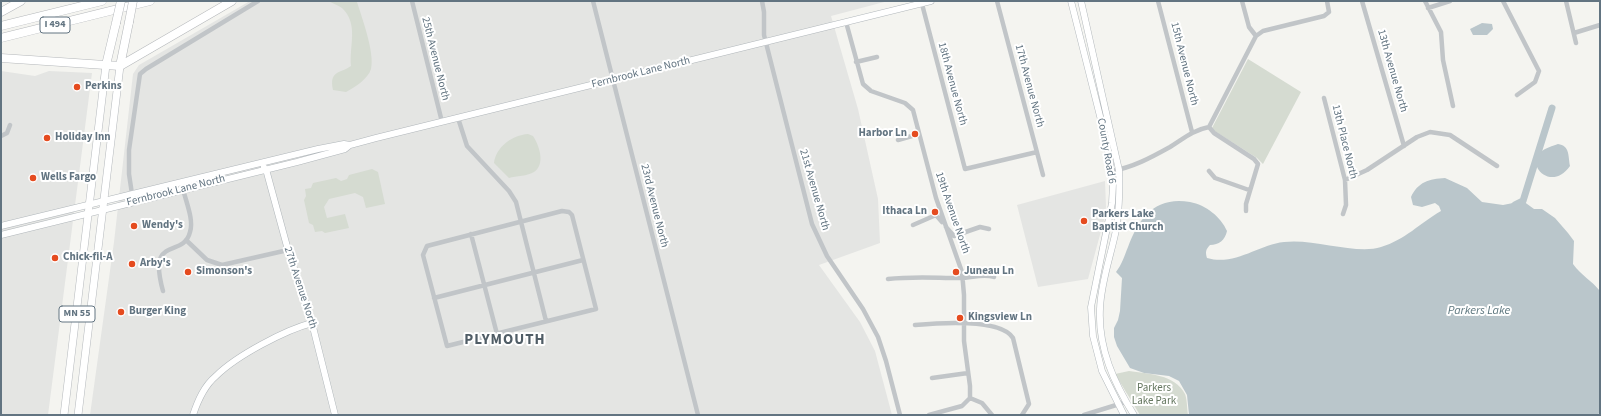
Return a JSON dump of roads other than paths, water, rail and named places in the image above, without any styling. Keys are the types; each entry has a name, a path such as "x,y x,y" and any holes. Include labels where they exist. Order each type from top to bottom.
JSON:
{"highway":[{"path":"1,12 15,1"},
{"path":"1,12 21,1"},
{"name":"I 494","path":"1,26 102,1"},
{"name":"MN 55","path":"106,65 121,1"},
{"name":"MN 55","path":"120,66 133,1"},
{"name":"I 494","path":"1,38 150,1"},
{"path":"1,58 120,66 232,1"}],"main road":[{"name":"MN 55","path":"64,415 106,65"},
{"name":"MN 55","path":"78,415 120,66"}],"street":[{"path":"132,194 128,150 140,74 258,1"},
{"name":"25th Avenue North","path":"412,1 442,122"},
{"name":"23rd Avenue North","path":"593,1 698,415"},
{"name":"21st Avenue North","path":"762,1 764,12 763,28 766,42 812,224 827,256 863,310 878,337 900,415"},
{"name":"Fernbrook Lane North","path":"1,226 261,163 344,144 350,145 931,1"},
{"name":"17th Avenue North","path":"997,1 1043,175"},
{"name":"County Road 6","path":"1071,1 1107,144 1111,170 1112,204 1094,284 1091,322 1098,360 1124,415"},
{"name":"County Road 6","path":"1081,1 1119,170 1119,196 1116,226 1101,293 1100,310 1105,353 1111,371 1134,415"},
{"name":"15th Avenue North","path":"1158,1 1192,132"},
{"path":"1242,1 1248,27 1256,36"},
{"path":"1111,170 1119,170 1154,156 1192,132 1209,127 1256,36 1263,31 1324,16 1329,12 1327,1"},
{"name":"13th Avenue North","path":"1362,1 1404,146"},
{"path":"1425,1 1441,32 1443,60 1453,106"},
{"path":"1428,8 1450,1"},
{"path":"1503,1 1539,71 1535,82 1517,94"},
{"path":"1566,1 1576,42"},
{"name":"18th Avenue North","path":"922,4 965,169 1037,152"},
{"name":"19th Avenue North","path":"846,22 861,79 867,88 910,106 915,115 931,182 944,225 958,260 963,278 964,341 970,386 970,398"},
{"path":"1574,33 1600,25"},
{"path":"856,62 876,57"},
{"name":"13th Place North","path":"1324,98 1345,180 1346,205 1343,214"},
{"path":"458,118 467,146 509,191 516,202 546,321"},
{"path":"1,136 7,133 10,125"},
{"path":"1209,127 1214,133 1254,159 1258,164 1249,190 1246,211"},
{"path":"1345,180 1367,170 1423,134 1444,133 1456,138 1497,166"},
{"path":"898,140 919,134"},
{"name":"Fernbrook Lane North","path":"1,235 345,149 350,145"},
{"name":"27th Avenue North","path":"261,163 265,169 288,250 312,323 334,415"},
{"path":"1209,171 1215,178 1249,190"},
{"path":"163,291 158,269 160,257 169,249 186,240 191,227 183,189"},
{"path":"565,211 572,215 596,309 447,346 423,255 425,248 429,244 521,221 565,211"},
{"path":"913,225 936,215 954,236 980,227 989,229"},
{"path":"471,234 497,334"},
{"path":"186,240 208,260 222,265 288,250"},
{"path":"434,298 583,260"},
{"path":"888,279 916,276 963,278 987,275 994,278"},
{"path":"193,415 204,390 215,376 224,368 291,330 312,323"},
{"path":"915,325 964,323 978,324 1005,330 1010,334 1013,338 1028,394 1029,404 1022,415"},
{"path":"932,378 968,373"},
{"path":"929,415 941,414 962,406 970,398 982,403 992,415"},
{"path":"1084,415 1126,402"}],"water":[{"path":"1482,23 1492,24 1493,29 1487,35 1473,35 1470,29"},
{"path":"1558,144 1567,149 1570,166 1556,177 1549,177 1538,169 1536,164 1537,158 1541,152 1547,148"},
{"name":"Parkers Lake","path":"1445,178 1467,188 1482,202 1503,205 1523,201 1534,209 1542,209 1555,218 1574,241 1573,264 1600,291 1600,413 1596,415 1189,415 1187,395 1179,381 1169,376 1144,373 1130,368 1117,346 1114,337 1114,328 1120,311 1122,278 1116,272 1132,236 1143,218 1158,206 1168,202 1190,202 1202,206 1217,216 1227,231 1225,237 1221,241 1210,245 1206,252 1207,258 1217,260 1227,259 1274,244 1295,241 1347,248 1371,249 1390,244 1398,240 1441,211 1439,206 1435,203 1422,207 1413,205 1411,197 1417,188 1425,182"}],"waterway":[{"path":"1515,205 1523,201 1552,108"}],"place":[{"name":"Perkins","path":"77,87"},
{"name":"Harbor Ln","path":"915,134"},
{"name":"Holiday Inn","path":"47,138"},
{"name":"Wells Fargo","path":"33,178"},
{"name":"Ithaca Ln","path":"935,212"},
{"name":"Parkers Lake Baptist Church","path":"1084,221"},
{"name":"Wendy's","path":"134,226"},
{"name":"Chick-fil-A","path":"55,258"},
{"name":"Arby's","path":"132,264"},
{"name":"Simonson's","path":"188,272"},
{"name":"Juneau Ln","path":"956,272"},
{"name":"Burger King","path":"121,312"},
{"name":"Kingsview Ln","path":"960,318"}],"district":[{"name":"PLYMOUTH","path":"505,341"}],"park label":[{"name":"Parkers Lake Park","path":"1154,395"}]}
